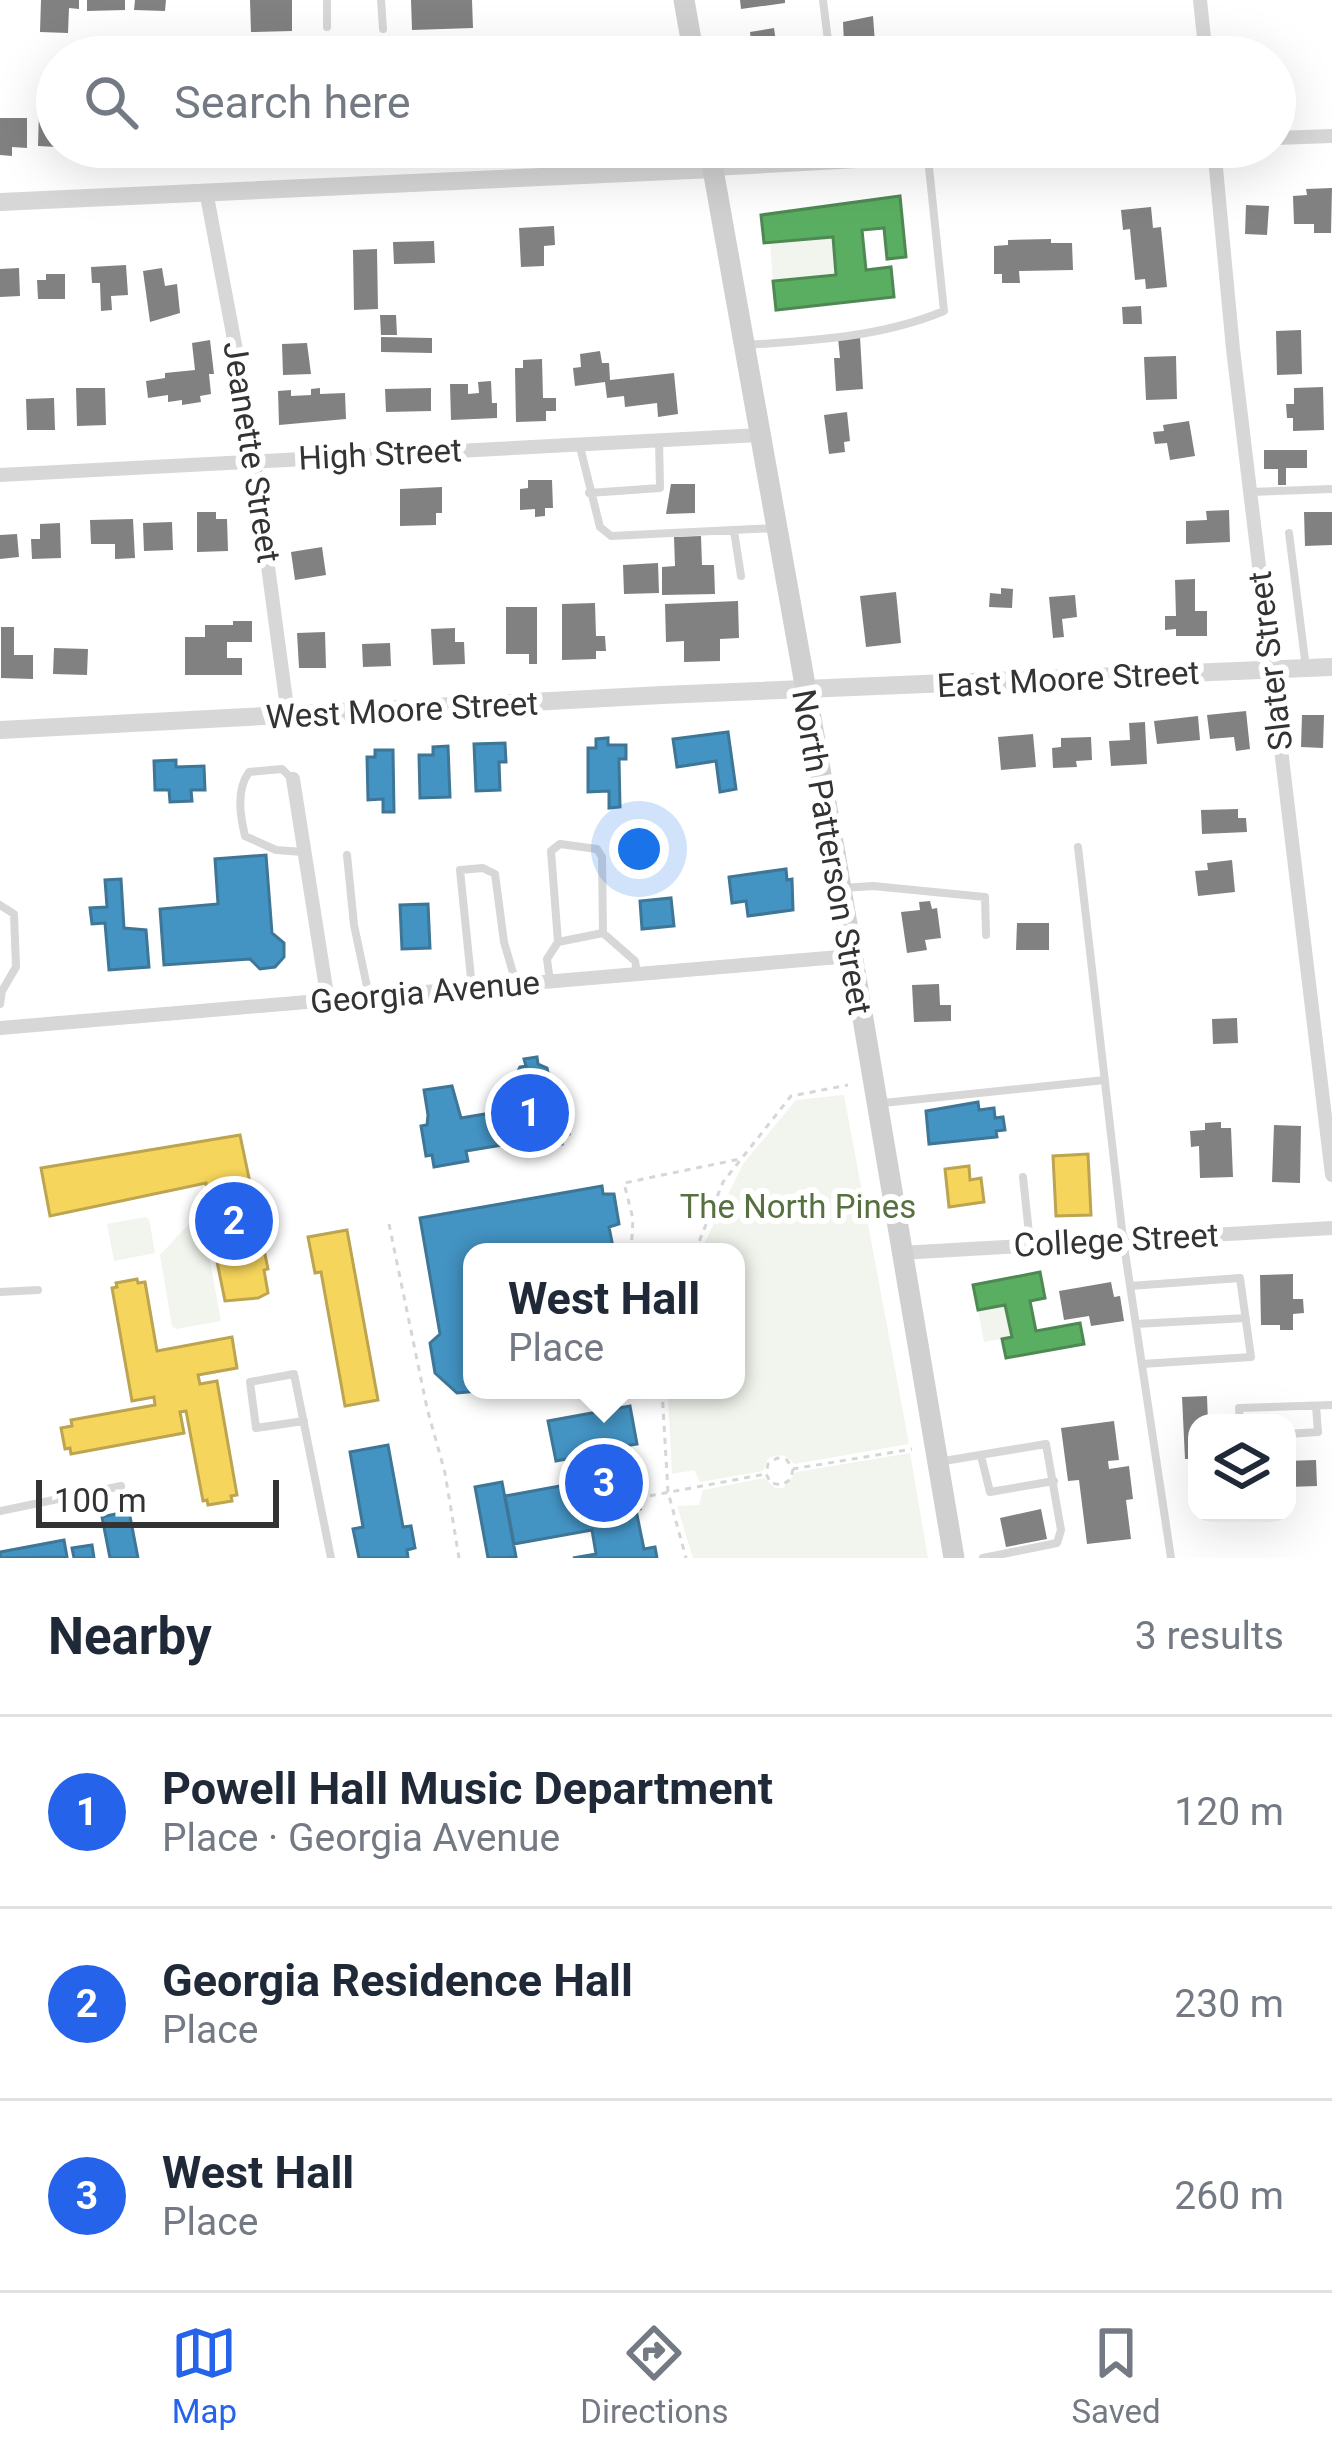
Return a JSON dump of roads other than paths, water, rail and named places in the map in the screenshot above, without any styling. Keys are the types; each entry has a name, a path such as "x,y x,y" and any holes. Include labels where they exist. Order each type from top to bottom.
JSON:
{"main road":[{"path":"684,0 690,36"},
{"name":"North Patterson Street","path":"713,168 954,1558"}],"street":[{"path":"1200,0 1204,36"},
{"path":"1296,137 1332,136"},
{"path":"0,202 664,168"},
{"name":"Slater Street","path":"1216,168 1332,1174"},
{"name":"Jeanette Street","path":"206,191 255,460 288,716"},
{"name":"High Street","path":"0,475 760,435"},
{"name":"East Moore Street","path":"804,691 1332,667"},
{"name":"West Moore Street","path":"0,730 804,691"},
{"path":"292,779 328,1001"},
{"name":"Georgia Avenue","path":"0,1027 850,956"},
{"name":"College Street","path":"900,1252 1332,1228"}],"lane":[{"path":"327,0 327,28"},
{"path":"381,0 383,29"},
{"path":"823,0 827,36"},
{"path":"584,168 584,175"},
{"path":"644,168 645,172"},
{"path":"744,344 809,341 911,325 944,311 929,168"},
{"path":"589,493 660,488 659,440"},
{"path":"580,445 600,527 611,536 776,528"},
{"path":"1250,492 1332,489"},
{"path":"734,530 741,576"},
{"path":"1289,533 1306,668"},
{"path":"292,779 282,769 249,772 240,796 242,825 245,836 257,844 303,852"},
{"path":"550,982 548,959 558,941 551,850 560,844 597,849 602,856 603,933 635,961 638,974"},
{"path":"1078,847 1130,1286 1171,1558"},
{"path":"347,855 354,925 369,997"},
{"path":"472,989 460,870 472,868 495,874 504,942 516,985"},
{"path":"840,889 873,886 985,897 986,935"},
{"path":"0,905 14,914 16,967 0,1004"},
{"path":"558,941 603,933"},
{"path":"876,1104 1105,1080"},
{"path":"1023,1177 1030,1245"},
{"path":"1130,1286 1240,1278 1251,1357 1142,1364"},
{"path":"0,1292 38,1290"},
{"path":"1136,1324 1246,1318"},
{"path":"304,1421 256,1427 250,1382 294,1374 304,1421 331,1558"},
{"path":"1240,1414 1240,1408 1332,1405"},
{"path":"1296,1434 1318,1432 1316,1406"},
{"path":"937,1462 1046,1444 1061,1530 1057,1543 983,1558"},
{"path":"981,1456 990,1492 1054,1481"},
{"path":"0,1511 121,1486"}],"place":[{"name":"Powell Hall Music Department","path":"530,1113"},
{"name":"Georgia Residence Hall","path":"234,1221"},
{"name":"West Hall","path":"604,1483"}],"park label":[{"name":"The North Pines","path":"798,1206"}]}
